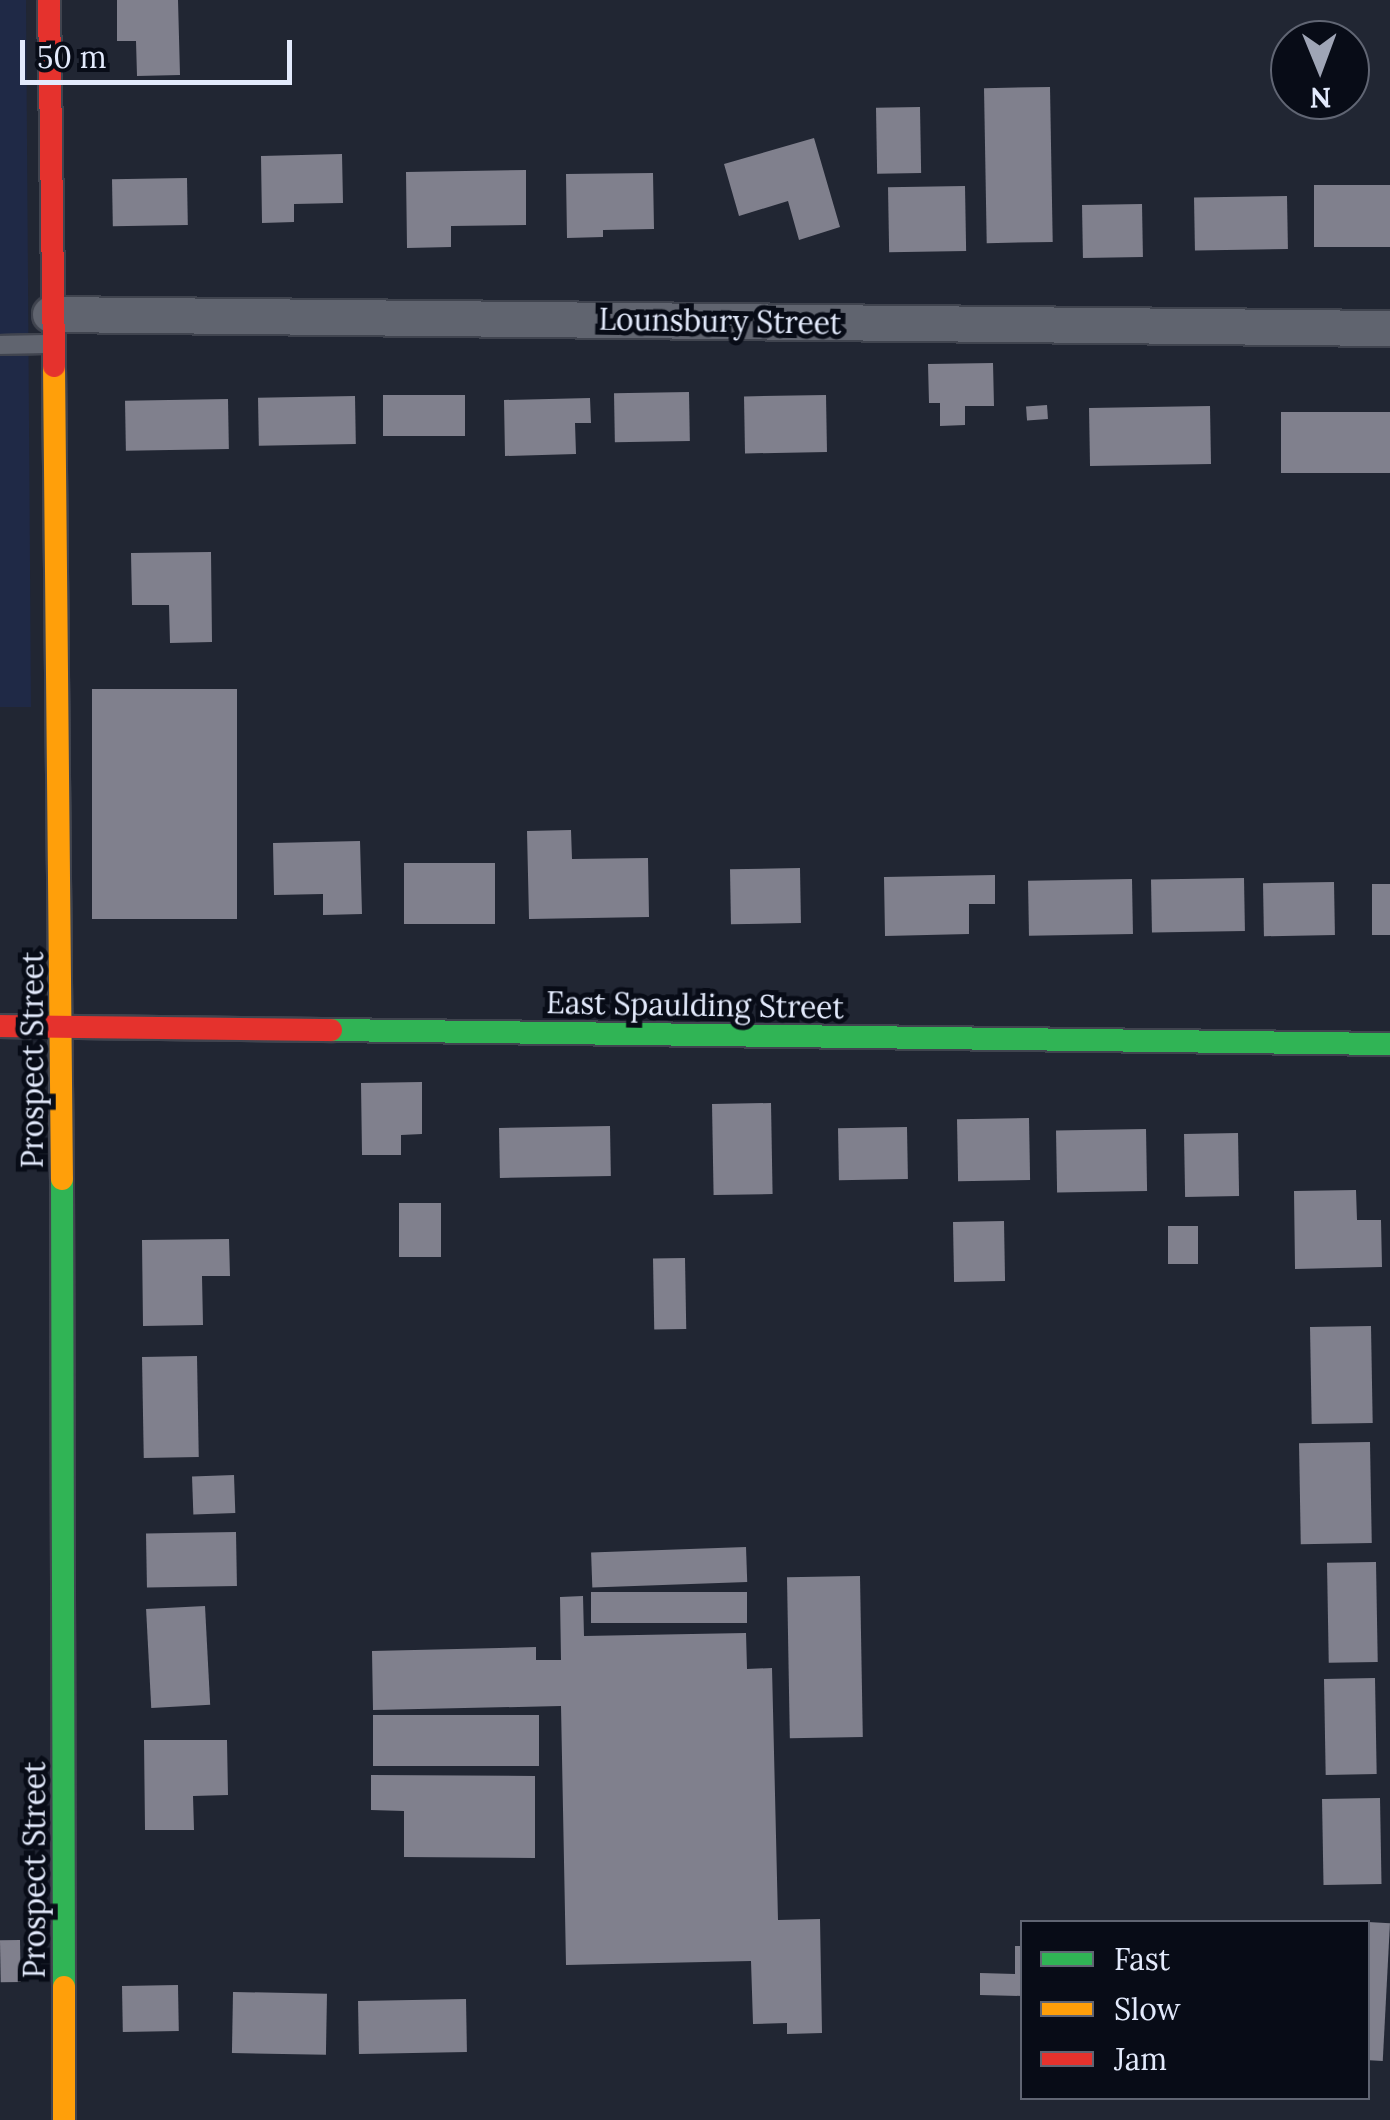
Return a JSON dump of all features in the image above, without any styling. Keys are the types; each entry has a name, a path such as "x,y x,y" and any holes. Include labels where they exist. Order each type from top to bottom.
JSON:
{"street":[{"name":"Prospect Street","path":"49,0 50,329 62,1027 64,2120"},
{"name":"Lounsbury Street","path":"50,329 1390,328"},
{"name":"East Spaulding Street","path":"0,1026 1390,1044"}],"lane":[{"path":"0,345 50,329"}],"shaded area":[{"path":"0,0 26,0 31,707 0,707"}],"building":[{"path":"117,0 178,0 180,75 137,76 136,41 117,41"},
{"path":"1050,87 1053,242 987,243 984,88"},
{"path":"920,107 921,173 877,174 876,108"},
{"path":"814,138 840,227 799,240 788,201 739,216 724,164"},
{"path":"342,154 343,203 294,204 294,222 262,223 261,156"},
{"path":"526,170 526,225 451,226 451,247 407,248 406,172"},
{"path":"653,173 654,229 603,230 603,237 567,238 566,174"},
{"path":"187,178 188,225 113,226 112,179"},
{"path":"1314,185 1390,185 1390,247 1314,247"},
{"path":"965,186 966,251 889,252 888,187"},
{"path":"1287,196 1288,249 1195,251 1194,198"},
{"path":"1142,204 1143,257 1083,258 1082,205"},
{"path":"993,363 994,406 965,406 965,425 940,426 940,403 929,403 928,364"},
{"path":"689,392 690,441 615,442 614,393"},
{"path":"383,395 465,395 465,436 383,436"},
{"path":"826,395 827,452 745,453 744,396"},
{"path":"355,396 356,444 259,446 258,398"},
{"path":"590,398 591,423 575,423 576,454 505,456 504,400"},
{"path":"228,399 229,449 126,451 125,401"},
{"path":"1047,405 1048,419 1027,420 1026,406"},
{"path":"1210,406 1211,464 1090,466 1089,408"},
{"path":"1281,412 1390,412 1390,473 1281,473"},
{"path":"211,552 212,642 170,643 169,605 132,605 131,553"},
{"path":"92,689 237,689 237,919 92,919"},
{"path":"571,830 572,859 648,858 649,917 529,919 527,831"},
{"path":"360,841 362,914 323,915 323,894 274,895 273,843"},
{"path":"404,863 495,863 495,924 404,924"},
{"path":"800,868 801,923 731,924 730,869"},
{"path":"995,875 995,904 969,904 969,934 885,936 884,877"},
{"path":"1244,878 1245,931 1152,933 1151,880"},
{"path":"1132,879 1133,934 1029,936 1028,881"},
{"path":"1334,882 1335,935 1264,936 1263,883"},
{"path":"1372,884 1390,884 1390,935 1372,935"},
{"path":"422,1082 422,1134 401,1135 401,1155 362,1155 361,1083"},
{"path":"771,1103 773,1194 714,1195 712,1104"},
{"path":"1029,1118 1030,1180 958,1181 957,1119"},
{"path":"610,1126 611,1176 500,1178 499,1128"},
{"path":"907,1127 908,1179 839,1180 838,1128"},
{"path":"1146,1129 1147,1191 1057,1193 1056,1131"},
{"path":"1238,1133 1239,1196 1185,1197 1184,1134"},
{"path":"1356,1190 1357,1220 1381,1220 1382,1267 1295,1269 1294,1191"},
{"path":"399,1203 441,1203 441,1257 399,1257"},
{"path":"1004,1221 1005,1281 954,1282 953,1222"},
{"path":"1168,1226 1198,1226 1198,1264 1168,1264"},
{"path":"229,1239 230,1276 202,1276 203,1325 143,1326 142,1240"},
{"path":"685,1258 686,1329 654,1330 653,1259"},
{"path":"1371,1326 1373,1423 1312,1424 1310,1327"},
{"path":"197,1356 199,1457 144,1458 142,1357"},
{"path":"1370,1442 1372,1543 1301,1544 1299,1443"},
{"path":"234,1475 235,1513 193,1514 192,1476"},
{"path":"236,1532 237,1586 147,1588 146,1534"},
{"path":"746,1547 747,1582 592,1587 591,1552"},
{"path":"1376,1562 1378,1662 1329,1663 1327,1563"},
{"path":"860,1576 863,1737 790,1738 787,1577"},
{"path":"591,1592 747,1592 747,1623 591,1623"},
{"path":"583,1596 584,1636 746,1633 747,1669 772,1668 778,1920 820,1919 822,2033 787,2034 787,2023 753,2024 751,1961 566,1965 561,1706 373,1710 372,1651 536,1647 536,1660 561,1660 560,1597"},
{"path":"205,1606 210,1705 151,1708 146,1609"},
{"path":"1375,1678 1377,1774 1326,1775 1324,1679"},
{"path":"373,1715 539,1715 539,1766 373,1766"},
{"path":"144,1740 227,1740 228,1795 193,1796 194,1830 145,1830"},
{"path":"371,1775 535,1776 535,1858 404,1857 404,1811 371,1810"},
{"path":"1380,1798 1382,1884 1324,1885 1322,1799"},
{"path":"1370,1922 1390,1923 1383,2061 1370,2060"},
{"path":"0,1940 20,1940 21,1982 1,1982"},
{"path":"1015,1946 1020,1946 1020,1996 980,1995 980,1973 1015,1974"},
{"path":"178,1985 179,2031 123,2032 122,1986"},
{"path":"233,1992 327,1994 326,2055 232,2053"},
{"path":"466,1999 467,2052 359,2054 358,2001"}],"traffic: fast":[{"path":"331,1030 1390,1044"},
{"path":"62,1179 64,1987"}],"traffic: slow":[{"path":"54,366 62,1179"},
{"path":"64,1987 64,2120"}],"traffic: jam":[{"path":"49,0 54,366"},
{"path":"0,1026 331,1030"}]}
